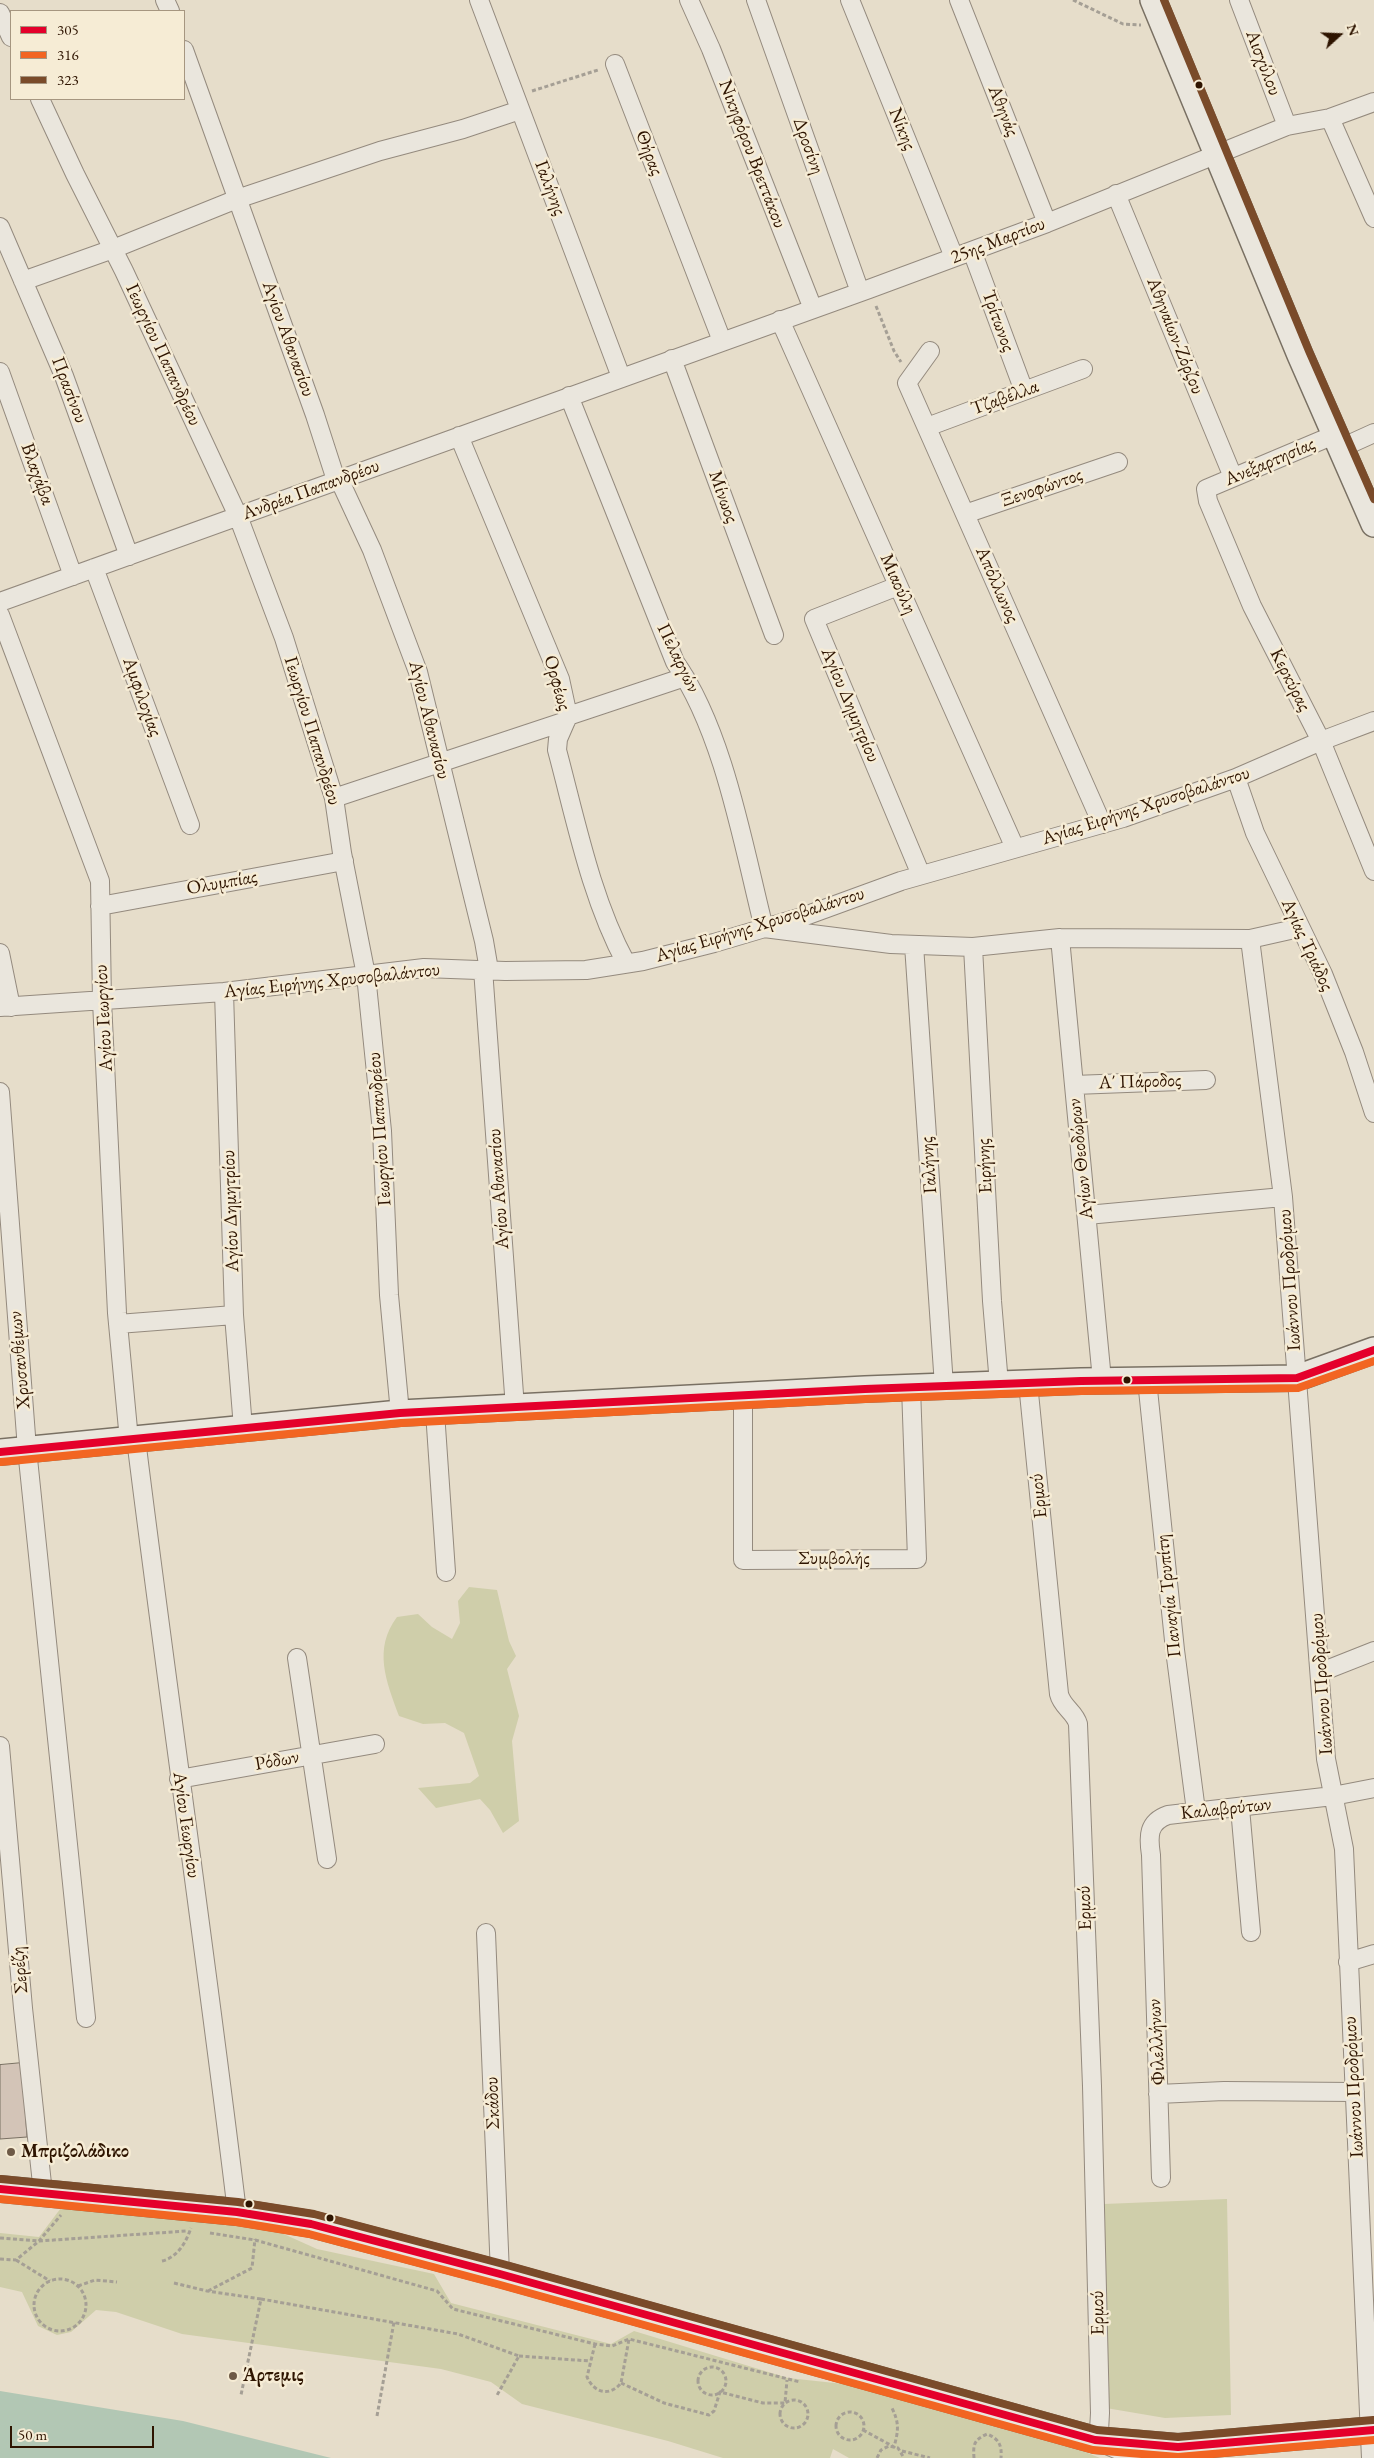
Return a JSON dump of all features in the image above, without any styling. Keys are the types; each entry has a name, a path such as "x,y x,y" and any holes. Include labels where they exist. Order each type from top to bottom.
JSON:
{"street":[{"name":"Γαλήνης","path":"479,0 621,377"},
{"name":"Νικηφόρου Βρεττάκου","path":"689,0 711,49 813,309"},
{"name":"Δροσίνη","path":"756,0 865,291"},
{"name":"Νίκης","path":"850,0 954,257"},
{"name":"Αθηνάς","path":"959,0 1047,223"},
{"name":"Αισχύλου","path":"1239,0 1287,126"},
{"path":"1157,10 1337,442 1374,524"},
{"path":"0,13 10,35"},
{"name":"Αγίου Αθανασίου","path":"185,53 337,480 372,550 408,639 418,672 484,940 515,1408"},
{"name":"Θήρας","path":"615,64 722,341"},
{"name":"Γεωργίου Παπανδρέου","path":"40,100 113,249 238,516 284,638 334,798 344,862 366,975 382,1131 389,1295 400,1413"},
{"name":"25ης Μαρτίου","path":"621,377 865,291 1047,223 1287,126 1330,118 1374,102"},
{"path":"23,281 113,249 238,199 380,151 463,129 517,103"},
{"path":"1330,118 1374,218"},
{"name":"Αθηναίων-Ζόρζου","path":"1116,194 1233,478"},
{"name":"Πρασίνου","path":"0,227 64,376 129,556"},
{"name":"Τρίτωνος","path":"972,251 1024,391"},
{"name":"Μιαούλη","path":"780,320 1016,848"},
{"path":"912,376 930,351"},
{"name":"Μίνωος","path":"672,359 774,635"},
{"name":"Τζαβέλλα","path":"926,427 1083,370"},
{"name":"Βλαχάβα","path":"0,372 73,576"},
{"name":"Απόλλωνος","path":"912,376 907,383 1102,824"},
{"name":"Ανδρέα Παπανδρέου","path":"0,602 621,377"},
{"name":"Πελαργών","path":"569,396 675,662 685,676 706,716 729,793 764,928"},
{"name":"Ανεξαρτησίας","path":"1206,489 1337,442 1374,433"},
{"name":"Ορφέως","path":"459,436 560,679 567,719 558,739 557,750 603,912 614,941 626,963"},
{"name":"Ξενοφώντος","path":"965,514 1118,462"},
{"name":"Κερκύρας","path":"1206,489 1208,501 1252,606 1321,741 1374,871"},
{"name":"Αμφιλοχίας","path":"94,568 190,825"},
{"name":"Αγίου Δημητρίου","path":"898,586 814,619 921,875"},
{"name":"Αγίου Γεωργίου","path":"0,614 100,881 102,1001 118,1324 179,1778 212,2002 248,2213"},
{"path":"334,798 567,719 685,676"},
{"name":"Αγίας Ειρήνης Χρυσοβαλάντου","path":"6,1007 224,992 424,968 586,970 626,963 714,943 921,875 1102,824 1236,778 1321,741 1374,721"},
{"name":"Αγίας Τριάδος","path":"1236,778 1255,833 1323,974 1354,1052 1374,1113"},
{"name":"Ολυμπίας","path":"100,906 344,862"},
{"path":"764,928 914,945 973,947 1060,938 1250,939 1300,928"},
{"name":"Αγίων Θεοδώρων","path":"1060,938 1102,1380"},
{"name":"Ιωάννου Προδρόμου","path":"1250,939 1283,1197 1321,1672 1326,1759 1333,1796 1342,1828 1344,1849 1372,2430 1371,2458"},
{"name":"Γαλήνης","path":"914,945 944,1386"},
{"name":"Ειρήνης","path":"973,947 992,1301 999,1384"},
{"path":"0,953 6,1007"},
{"name":"Αγίου Δημητρίου","path":"224,992 234,1315 243,1428"},
{"name":"Α΄ Πάροδος","path":"1074,1085 1206,1080"},
{"name":"Χρυσανθέμων","path":"0,1092 28,1449 86,2018"},
{"path":"1087,1215 1283,1197"},
{"path":"118,1324 234,1315"},
{"path":"0,1452 400,1413 911,1387 1102,1380 1297,1378 1373,1352"},
{"name":"Παναγία Τρυπίτη","path":"1147,1380 1175,1650 1196,1811"},
{"name":"Ερμού","path":"1028,1383 1059,1694 1062,1703 1076,1718 1078,1724 1092,2086 1100,2413 1099,2431 1095,2440"},
{"name":"Συμβολής","path":"743,1395 743,1560 916,1559 911,1387"},
{"path":"435,1412 446,1572"},
{"path":"1321,1672 1374,1651"},
{"path":"297,1658 327,1859"},
{"name":"Ρόδων","path":"179,1778 375,1744"},
{"name":"Σερέζη","path":"0,1746 23,2008 43,2193"},
{"name":"Καλαβρύτων","path":"1151,1855 1148,1837 1151,1827 1158,1819 1196,1811 1240,1808 1333,1796 1374,1788"},
{"path":"1240,1808 1251,1932"},
{"name":"Φιλελλήνων","path":"1151,1855 1158,2094 1233,2091 1355,2092"},
{"name":"Σκάδου","path":"486,1933 500,2274"},
{"path":"1348,1962 1374,1954"},
{"path":"1158,2094 1161,2178"},
{"path":"0,2189 76,2196 196,2223 248,2213 311,2224 500,2274 1095,2440 1137,2458"},
{"path":"1095,2440 1178,2447 1372,2430"}],"path":[{"path":"1073,0 1126,25 1142,25 1157,10"},
{"path":"517,103 562,83 615,64"},
{"path":"865,291 894,351 912,376"},
{"path":"16,2260 40,2241 76,2196"},
{"path":"208,2292 252,2268 255,2240 248,2213"},
{"path":"0,2238 40,2241 196,2223"},
{"path":"162,2261 171,2259 182,2246 196,2223"},
{"path":"209,2233 255,2240 437,2291 452,2309 595,2344 612,2346 630,2339 807,2384"},
{"path":"0,2259 16,2260 50,2281"},
{"path":"62,2279 78,2286 86,2302 83,2319 69,2330 52,2330 39,2320 34,2304 40,2289 50,2281 62,2279"},
{"path":"78,2286 95,2280 117,2282"},
{"path":"174,2284 208,2292 262,2299 458,2334 519,2356 590,2361"},
{"path":"241,2395 262,2299"},
{"path":"377,2416 394,2322"},
{"path":"595,2344 588,2377 597,2390 607,2393 616,2389 621,2383 630,2339"},
{"path":"496,2397 519,2356"},
{"path":"621,2383 664,2403 709,2415 714,2411 720,2392 726,2380 722,2372 711,2367 703,2370 698,2382 702,2390 711,2394 720,2392 763,2403 785,2403 798,2401 805,2405 808,2418 802,2426 793,2428 785,2424 780,2415 785,2403 787,2380"},
{"path":"890,2405 900,2428 894,2447"},
{"path":"845,2413 853,2413 863,2421 863,2430 858,2438 849,2440 840,2436 837,2423 845,2413"},
{"path":"863,2430 901,2451 930,2458"},
{"path":"974,2458 974,2444 978,2438 988,2434 996,2438 1002,2446 1001,2458"},
{"path":"877,2458 881,2450 894,2447"},
{"path":"901,2451 904,2458"}],"shaded area":[{"path":"469,1587 497,1590 509,1641 516,1656 507,1669 519,1716 512,1741 519,1821 503,1833 490,1810 480,1799 436,1808 418,1788 470,1783 479,1776 464,1733 445,1723 423,1724 399,1716 386,1678 384,1665 385,1641 397,1617 418,1614 432,1627 452,1639 460,1623 458,1601"},
{"path":"1227,2199 1231,2415 1165,2418 1106,2408 1104,2204"},
{"path":"67,2200 248,2218 317,2249 434,2274 451,2303 611,2344 634,2331 788,2378 844,2384 871,2384 1027,2428 1100,2458 849,2458 833,2449 830,2458 723,2458 668,2441 522,2404 491,2382 441,2369 182,2334 116,2312 96,2310 71,2332 57,2335 38,2326 22,2292 0,2287 0,2233 39,2237"},
{"path":"0,2391 183,2421 331,2458 0,2458"}],"building":[{"path":"22,2063 27,2137 0,2139 0,2065"}],"transit line":[{"name":"323","path":"1164,0 1309,351 1374,499"},
{"name":"305","path":"0,1452 400,1413 865,1389 1081,1381 1297,1378 1374,1350"},
{"name":"316","path":"1,1462 401,1423 865,1399 1081,1391 1298,1388 1374,1361"},
{"name":"323","path":"1,2179 238,2202 314,2214 503,2264 1097,2430 1178,2437 1373,2420"},
{"name":"305","path":"0,2189 237,2212 311,2224 500,2274 1095,2440 1178,2447 1374,2430"},
{"name":"316","path":"0,2199 236,2222 309,2234 497,2284 1093,2450 1178,2457 1374,2440"}],"place":[{"name":"Μπριζολάδικο","path":"11,2152"},
{"name":"Άρτεμις","path":"233,2376"}]}
